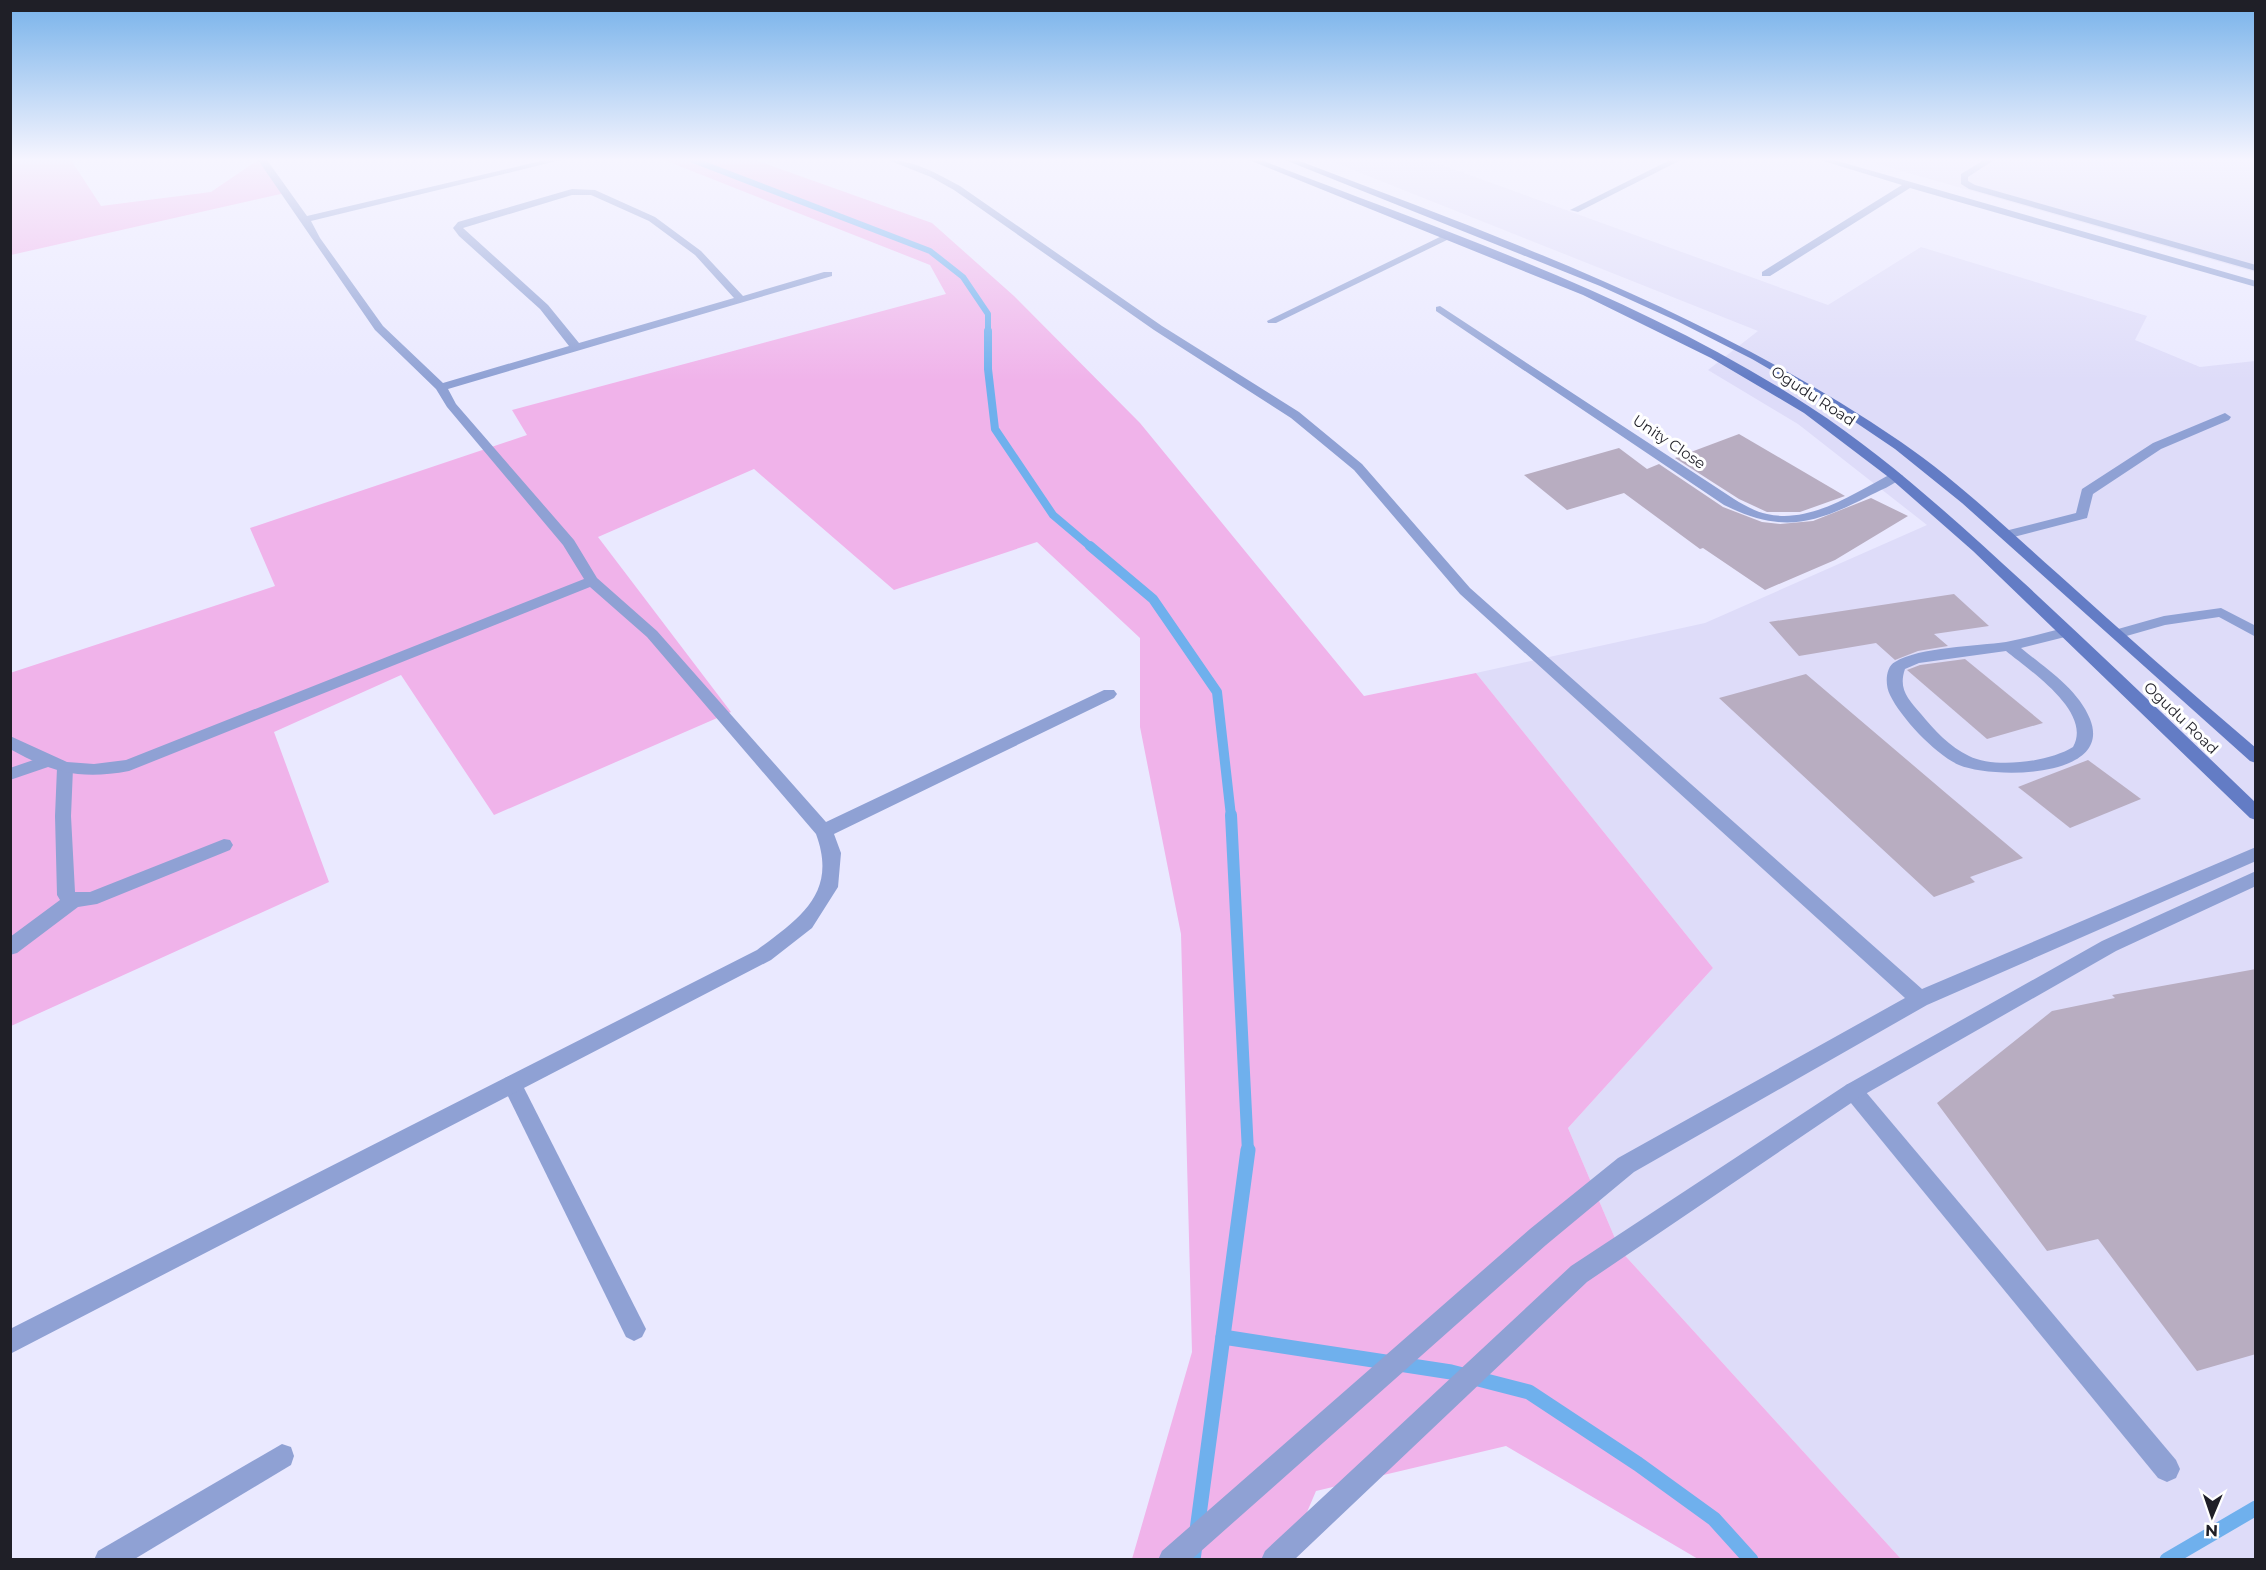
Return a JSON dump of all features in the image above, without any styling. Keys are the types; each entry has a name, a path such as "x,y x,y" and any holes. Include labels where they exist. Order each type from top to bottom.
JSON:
{"main road":[{"name":"Ogudu Road","path":"1437,233 1564,284 1721,359 1818,417 1862,448 1897,476 2068,632 2256,814"},
{"name":"Ogudu Road","path":"1477,233 1662,308 1745,351 1836,404 1937,475 2256,758"}],"street":[{"path":"10,1342 764,955 806,923 829,887 832,853 824,831 652,634 591,581 569,543 451,405 441,387 379,328 313,233"},
{"path":"462,233 544,307 576,347"},
{"path":"671,233 698,253 740,299"},
{"path":"1021,233 1158,328 1295,415 1358,467 1465,591 1920,999"},
{"path":"1766,274 1831,233"},
{"path":"2078,233 2256,284"},
{"path":"2134,233 2256,268"},
{"path":"1272,321 1446,237"},
{"path":"441,387 828,274"},
{"name":"Unity Close","path":"1440,309 1729,502 1751,513 1768,519 1806,519 1897,476"},
{"path":"2006,535 2082,515 2087,492 2157,446 2225,417"},
{"path":"10,741 45,762 65,768 106,770 129,765 591,581"},
{"path":"2116,634 2163,621 2222,612 2256,632"},
{"path":"2009,646 2049,681 2081,717 2085,738 2078,751 2052,762 2000,767 1966,762 1936,739 1914,717 1894,691 1898,666 1904,663 2009,646 2068,632"},
{"path":"824,831 1109,694"},
{"path":"10,774 45,762"},
{"path":"65,768 63,816 66,895 74,900"},
{"path":"10,948 74,900 92,899 224,845"},
{"path":"1171,1560 1538,1236 1626,1165 1920,999 2256,853"},
{"path":"1274,1560 1580,1274 1852,1090 2109,946 2256,878"},
{"path":"512,1084 634,1329"},
{"path":"1852,1090 2167,1469"},
{"path":"107,1560 282,1456"}],"shaded area":[{"path":"11,233 107,233 11,255"},
{"path":"850,233 944,233 1014,296 1140,423 1364,696 1476,673 1713,968 1568,1128 1620,1250 1901,1559 1698,1559 1506,1446 1316,1491 1287,1559 1132,1559 1192,1352 1181,934 1140,727 1140,638 1037,542 894,590 754,469 598,537 731,712 494,815 401,675 274,732 329,882 11,1026 10,673 275,586 250,528 527,435 512,410 946,294 930,265"},
{"path":"1512,233 1630,233 1828,305 1921,247 2147,316 2135,340 2200,367 2255,361 2255,1559 1901,1559 1620,1250 1568,1128 1713,968 1476,673 1705,623 1927,525 1798,424 1708,370 1758,331"},
{"path":"2119,233 2255,233 2255,272"}],"building":[{"path":"1739,434 1845,496 1800,512 1767,512 1739,499 1675,458"},
{"path":"1619,448 1647,469 1659,464 1723,507 1762,522 1780,524 1813,521 1871,498 1908,516 1835,560 1765,590 1703,548 1700,549 1624,493 1567,510 1524,475"},
{"path":"1954,594 1989,626 1934,634 1948,646 1918,651 1895,660 1876,643 1799,656 1769,622"},
{"path":"1965,659 2043,723 1987,739 1907,670 1920,665"},
{"path":"1806,674 2023,858 1970,877 1975,882 1934,897 1719,698"},
{"path":"2088,760 2141,799 2070,828 2018,787"},
{"path":"2256,969 2256,1354 2197,1371 2098,1239 2047,1251 1937,1103 2052,1011 2115,998 2112,995"}],"waterway":[{"path":"884,233 930,251 963,277 988,314 988,369 995,429 1053,515 1092,548"},
{"path":"1090,546 1153,599 1217,692 1231,816"},
{"path":"1231,815 1248,1151"},
{"path":"1193,1560 1248,1151"},
{"path":"1223,1337 1451,1372 1529,1392 1638,1464 1714,1519 1751,1560"},
{"path":"2167,1560 2256,1508"}]}
